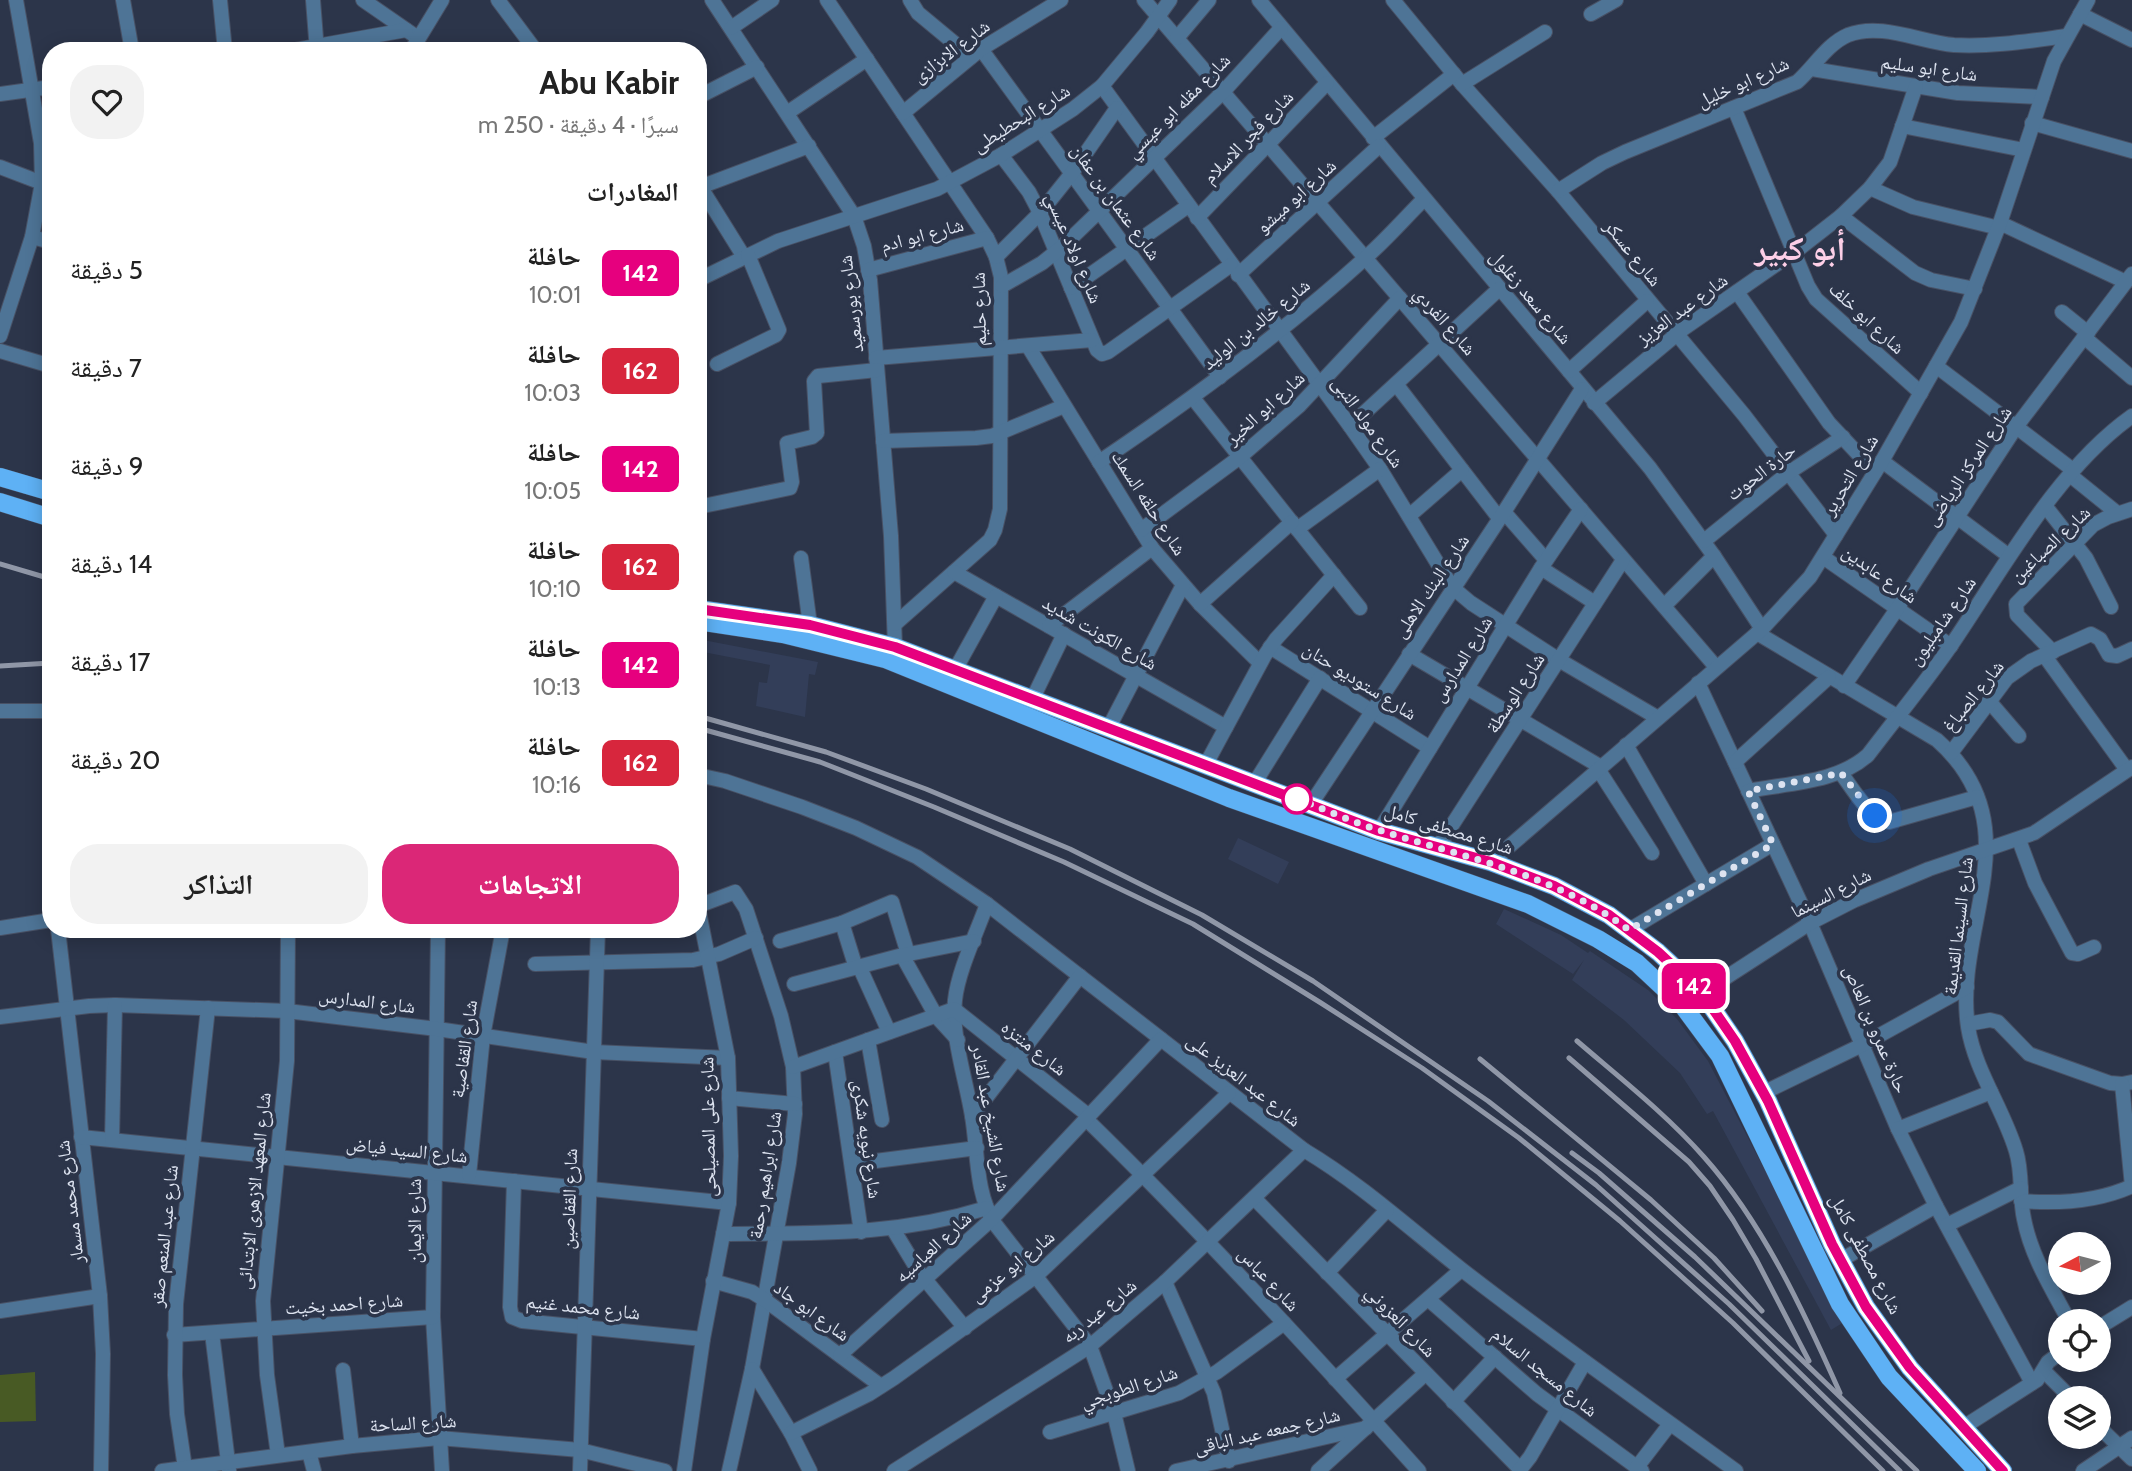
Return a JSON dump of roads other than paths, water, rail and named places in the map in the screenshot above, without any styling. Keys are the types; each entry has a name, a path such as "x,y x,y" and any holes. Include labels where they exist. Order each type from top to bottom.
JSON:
{"main road":[{"path":"0,477 42,489"},
{"path":"0,502 42,515"},
{"name":"شارع مصطفى كامل","path":"707,610 810,625 895,647 1379,831 1491,862 1554,886 1609,915 1658,952 1702,993 1735,1041 1763,1093 1841,1260 1866,1307 1910,1368 2003,1471"},
{"path":"707,622 783,634 885,659 1229,798 1528,904 1598,939 1637,963 1683,1006 1720,1056 1847,1314 1889,1377 1977,1471"}],"street":[{"path":"16,0 31,90 42,128"},
{"path":"123,0 130,42"},
{"path":"220,0 224,42"},
{"path":"313,0 316,42"},
{"path":"363,0 412,39"},
{"path":"380,42 412,39 442,0"},
{"path":"498,0 530,42"},
{"name":"شارع بورسعيد","path":"712,0 855,216 868,270 877,364 891,536 895,647"},
{"path":"731,28 772,0"},
{"name":"شارع حليم","path":"827,0 987,238 996,257 1002,286 999,348 1000,509 995,530 990,540 895,624"},
{"name":"شارع عثمان بن عفان","path":"910,0 918,13 976,53 1040,130 1220,377"},
{"name":"شارع الابزازى","path":"903,113 976,53 1061,0"},
{"name":"شارع الفردي","path":"1144,0 1716,667"},
{"name":"شارع البحطيطى","path":"707,276 778,241 924,195 1001,155 1073,109 1102,86 1170,0"},
{"path":"1177,38 1209,0"},
{"name":"شارع سعد زغلول","path":"1259,0 1650,468 1704,541 1759,631"},
{"name":"شارع عسكر","path":"1393,0 1458,79 1558,191 1744,415 1836,535"},
{"path":"1591,14 1616,0"},
{"name":"شارع التحرير","path":"1491,862 1759,631 1795,595 1823,557 1961,322 2000,226 2054,61 2088,0"},
{"path":"2080,14 2132,40"},
{"name":"شارع مقله ابو عيسي","path":"1002,286 1056,253 1223,92 1281,28"},
{"name":"شارع ابو خليل","path":"1558,191 1602,163 1797,82 1812,69 1828,48 1848,36 1870,31 1951,45 1982,46 2067,36"},
{"name":"شارع ابو ميشو","path":"1108,352 1170,308 1234,270 1317,202 1376,142 1458,79 1545,32"},
{"path":"787,113 867,59"},
{"path":"707,92 757,67"},
{"name":"شارع ابو سليم","path":"1812,69 1958,93 2042,97"},
{"name":"شارع فجر الاسلام","path":"1071,288 1127,249 1193,212 1268,145 1327,83"},
{"name":"شارع مولد النبى","path":"1102,86 1350,426 1452,587 1559,660 1658,718"},
{"name":"شارع عبد العزيز","path":"1594,403 1676,335 1794,253 1841,216 1870,188 1890,162 1916,86"},
{"path":"0,94 42,88"},
{"path":"996,257 1040,214 1117,107"},
{"name":"شارع ابو خلف","path":"1734,108 1816,299 1920,393"},
{"path":"2032,123 2132,150"},
{"path":"1902,126 2024,150"},
{"path":"707,182 808,146"},
{"name":"شارع اولاد عيسي","path":"1001,155 1029,192 1040,214 1099,353 1108,352"},
{"path":"0,167 42,190"},
{"path":"1870,188 1913,207 2000,226 2129,278"},
{"path":"707,197 746,256 779,330 776,335 717,363"},
{"name":"شارع خالد بن الوليد","path":"1099,462 1193,398 1280,331 1365,258 1424,199"},
{"path":"0,336 42,202"},
{"path":"1841,216 1915,273 1931,280 1975,289"},
{"path":"32,237 42,240"},
{"name":"شارع ابو ادم","path":"868,270 987,238"},
{"name":"شارع المركز الرياضى","path":"1844,686 2017,427 2129,278"},
{"path":"1350,426 1499,289"},
{"path":"1737,292 1808,395 1843,437 1878,466 1956,517 2009,556"},
{"name":"شارع ابو الخير","path":"1141,530 1240,457 1319,387 1400,298"},
{"path":"1569,371 1647,301"},
{"path":"2062,313 2132,378"},
{"path":"707,505 790,488 792,482 787,443 812,437 817,433 814,381 818,376 877,364 999,348 1093,340"},
{"name":"شارع حلقه السمك","path":"1028,346 1152,548 1200,604 1260,663"},
{"path":"0,351 42,363"},
{"path":"1936,366 2017,427 2117,513"},
{"path":"1396,384 1462,470 1543,564 1595,603"},
{"name":"شارع البنك الاهلى","path":"1311,804 1582,389"},
{"path":"1193,398 1360,608"},
{"path":"883,441 976,438 999,434 1064,407"},
{"name":"شارع شامبليون","path":"1748,791 1841,773 1857,765 1868,755 1951,646 2009,556 2072,473 2109,433 2132,416"},
{"name":"حارة الحوت","path":"1704,541 1788,473 1843,437"},
{"path":"1200,604 1295,526 1380,470"},
{"path":"1409,516 1462,470"},
{"path":"2046,507 2096,574 2111,607"},
{"name":"شارع المدارس","path":"1379,831 1543,564 1581,509"},
{"name":"شارع الصباغين","path":"2130,769 2049,654 2017,615 2016,604 2093,525 2132,509"},
{"path":"1049,626 1152,548"},
{"path":"1664,606 1714,556"},
{"name":"شارع عابدين","path":"1823,557 1951,646"},
{"path":"801,558 810,625"},
{"name":"شارع الوسطة","path":"1438,847 1623,560"},
{"name":"شارع الكونت شديد","path":"954,572 1226,727"},
{"path":"1205,766 1270,647 1334,575"},
{"path":"1108,729 1183,585"},
{"path":"954,670 996,596"},
{"name":"شارع السينما القديمة","path":"1759,631 1829,677 1937,740 1951,752 1977,797 1987,848 1985,877 1967,987 1968,1024 1979,1067 2017,1153 2024,1220 2035,1256 2063,1309"},
{"path":"1032,700 1064,634"},
{"name":"شارع الصباغ","path":"1951,752 1977,722 2002,683 2018,668 2091,634 2100,639 2109,655 2117,656 2132,649"},
{"name":"شارع ستوديو حنان","path":"1270,647 1430,748"},
{"path":"1409,654 1600,768 1652,853"},
{"path":"1735,762 1829,677"},
{"path":"1254,784 1320,678"},
{"name":"حارة عمرو بن العاص","path":"1698,683 1811,923 1898,1129 1936,1206 2032,1383"},
{"path":"1989,701 2019,736"},
{"path":"0,711 42,711"},
{"path":"1626,746 1706,884"},
{"name":"شارع السينما","path":"1702,993 1811,923 1904,879 1987,848 2019,840 2130,769"},
{"path":"1841,773 1875,816 1884,822 1977,797"},
{"name":"شارع عبد العزيز على","path":"707,777 856,828 918,857 987,904 1304,1150 1373,1196 1461,1270 1736,1471"},
{"path":"2019,840 2035,883 2072,953 2078,954 2094,947"},
{"path":"1629,930 1773,844"},
{"name":"شارع ابراهيم رحمة","path":"707,903 735,892 746,909 781,1016 793,1067 795,1104 791,1150 765,1300 729,1471"},
{"path":"780,941 842,923 892,902 905,955 936,1016 958,1040"},
{"name":"شارع الشيخ عبد القادر","path":"987,904 958,983 954,1009 977,1148 980,1183 989,1213 1090,1346 1114,1413 1128,1471"},
{"path":"0,928 42,921"},
{"path":"842,923 858,968 889,1032"},
{"name":"شارع محمد مسمار","path":"59,938 100,1296 103,1354 101,1471"},
{"name":"شارع المعهد الازهرى الابتدائى","path":"278,1455 263,1329 264,1272 287,1062 288,938"},
{"name":"شارع الايمان","path":"438,938 433,1317 442,1471"},
{"name":"شارع القفاصية","path":"469,1175 483,1036 501,938"},
{"name":"شارع القفاصين","path":"580,1471 597,938"},
{"name":"شارع على المصيلحى","path":"684,1471 703,1339 729,1202 731,1156 728,1058 705,938"},
{"path":"535,964 709,957 756,938"},
{"path":"794,984 905,955 974,941"},
{"path":"972,1116 1080,976"},
{"path":"1763,1093 1862,1045 1967,987"},
{"path":"112,1140 115,1005"},
{"name":"شارع المدارس","path":"0,1017 115,1005 287,1011 594,1052 728,1058"},
{"name":"شارع عبد المنعم صقر","path":"185,1468 177,1415 174,1335 208,1008"},
{"path":"793,1067 954,1009"},
{"name":"شارع منتزه","path":"954,1009 1088,1118"},
{"path":"1947,1225 2021,1195 2081,1200 2119,1192 2132,1186 2127,1083 2110,1083 2037,1058 2022,1049 1998,1022 1990,1020 1968,1024"},
{"name":"شارع العباسيه","path":"840,1356 925,1281 989,1213 1088,1118 1161,1039"},
{"path":"868,1040 882,1120"},
{"name":"شارع نبويه شكرى","path":"835,1052 861,1232"},
{"path":"1898,1129 1991,1092"},
{"name":"شارع ابو عزمى","path":"792,1433 881,1387 1036,1276 1229,1093"},
{"path":"729,1098 795,1104"},
{"name":"شارع عباس","path":"1088,1118 1284,1323 1335,1379 1370,1425 1419,1471"},
{"name":"شارع السيد فياض","path":"81,1137 729,1202"},
{"path":"852,1164 977,1148"},
{"name":"شارع عبد ربه","path":"894,1471 914,1465 1090,1346 1164,1283 1304,1150"},
{"name":"شارع محمد غنيم","path":"514,1181 510,1307 512,1317 522,1321 703,1339"},
{"name":"شارع العزوني","path":"1254,1198 1520,1470"},
{"path":"1841,1260 1936,1206"},
{"path":"1327,1273 1387,1210"},
{"path":"723,1234 861,1232 989,1213"},
{"path":"893,1229 925,1281 965,1328"},
{"path":"1335,1379 1461,1270"},
{"name":"شارع ابو جاد","path":"713,1281 752,1292 765,1300 881,1387"},
{"path":"1164,1283 1208,1378 1229,1461"},
{"path":"0,1311 100,1296"},
{"name":"شارع مسجد السلام","path":"1428,1299 1559,1410 1639,1469"},
{"path":"2111,1320 2132,1307"},
{"name":"شارع احمد بخيت","path":"174,1335 433,1317"},
{"name":"شارع الطوبجي","path":"1051,1432 1179,1393 1208,1378 1284,1323"},
{"path":"212,1333 229,1467"},
{"path":"1453,1402 1495,1357"},
{"path":"1520,1470 1559,1410 1585,1362"},
{"path":"1962,1428 2032,1383 2048,1363"},
{"path":"752,1369 792,1433 810,1471"},
{"path":"343,1370 352,1446"},
{"path":"2044,1371 2059,1386"},
{"path":"1318,1471 1425,1374"},
{"path":"1639,1469 1671,1423"},
{"name":"شارع جمعه عبد الباقى","path":"1176,1471 1229,1461 1370,1425"},
{"path":"2111,1434 2126,1443 2132,1459"},
{"name":"شارع الساحة","path":"162,1471 229,1467 278,1455 439,1438 580,1450 665,1471"},
{"path":"2083,1471 2126,1443"},
{"path":"309,1452 314,1471"}],"railway":[{"path":"0,564 42,576"},
{"path":"0,666 42,664"},
{"path":"707,719 826,752 926,789 1070,849 1202,915 1313,981 1488,1101 1596,1185 1729,1304 1900,1471"},
{"path":"707,731 820,762 1064,862 1193,924 1321,1003 1422,1068 1519,1138 1620,1221 1733,1323 1883,1471"},
{"path":"1577,1041 1674,1126 1725,1183 1781,1269 1840,1393"},
{"path":"1569,1058 1689,1162 1710,1186 1756,1259 1809,1361"},
{"path":"1480,1059 1651,1200 1714,1258 1762,1311"},
{"path":"1572,1153 1599,1173 1695,1257 1917,1471"}],"district":[{"name":"أبو كبير","path":"1800,248"}]}
